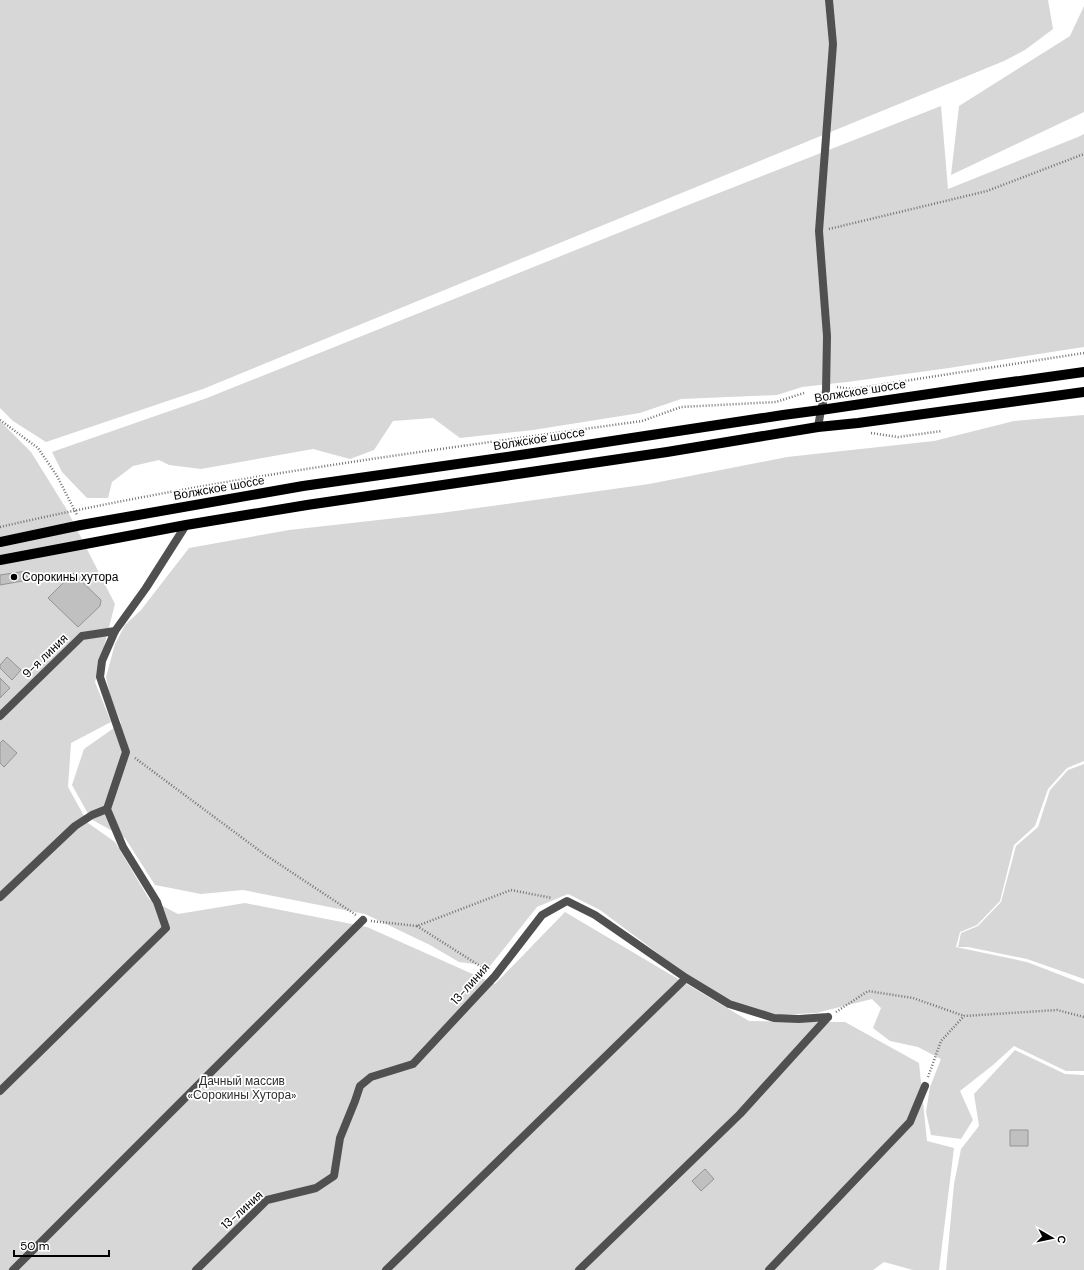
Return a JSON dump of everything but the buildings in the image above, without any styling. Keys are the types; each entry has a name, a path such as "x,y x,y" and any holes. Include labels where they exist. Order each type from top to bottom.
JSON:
{"main road":[{"name":"Волжское шоссе","path":"0,542 81,525 303,486 1084,372"},
{"path":"0,560 186,525 315,504 667,452 818,427 1084,392"}],"street":[{"path":"818,427 826,391 827,336 819,232 833,44 829,0"},
{"path":"0,1091 166,928 157,902 123,847 107,809 126,752 100,677 102,661 115,631 146,588 186,525"},
{"name":"9-я линия","path":"0,716 82,636 115,631"},
{"path":"0,897 75,826 92,815 107,809"},
{"path":"567,901 595,915 686,978 729,1004 774,1018 799,1019 828,1017"},
{"name":"13-линия","path":"196,1270 267,1200 316,1188 334,1176 340,1138 360,1086 371,1077 413,1064 495,976 542,915 567,901"},
{"path":"13,1270 363,920"},
{"path":"386,1270 686,978"},
{"path":"579,1270 740,1114 828,1017"},
{"path":"769,1270 910,1122 925,1086"}],"path":[{"path":"819,232 987,191 1084,154"},
{"path":"837,387 853,389 1084,353"},
{"path":"0,527 74,510 308,468 642,421 681,406 776,402 804,393"},
{"path":"0,420 38,448 57,476 81,525"},
{"path":"867,433 898,437 942,431"},
{"path":"126,752 264,854 363,920 416,926 495,976"},
{"path":"416,926 511,890 567,901"},
{"path":"828,1017 868,991 913,998 964,1016 1057,1010 1084,1017"},
{"path":"925,1086 941,1041 964,1016"}],"green space":[{"path":"0,0 1048,0 1053,29 1025,50 1004,61 203,389 46,442 13,421 0,408"},
{"path":"1084,6 1084,112 951,175 959,106 1070,36"},
{"path":"941,106 948,189 1084,134 1084,347 949,368 802,387 777,395 681,399 640,413 533,430 460,438 433,418 393,421 374,450 350,459 313,449 201,469 169,465 159,460 133,466 112,482 108,498 87,498 62,472 52,452 207,398 678,209"},
{"path":"1084,415 1084,761 1067,768 1048,789 1035,826 1014,845 1000,901 977,925 960,932 956,947 1027,962 1084,984 1084,1071 1066,1071 1014,1046 960,1091 973,1120 961,1139 931,1135 926,1112 930,1087 941,1059 918,1047 890,1041 873,1028 881,1008 872,999 816,1013 778,1015 732,1002 687,975 600,910 568,894 537,907 490,966 459,962 430,945 365,914 243,890 201,894 155,885 125,838 91,819 72,785 84,749 121,723 110,695 106,677 115,644 125,625 141,610 189,548 289,530 441,513 649,484 787,457 934,441 1014,421"},
{"name":"Дачный массив «Сорокины Хутора»","path":"0,421 31,452 67,510 115,604 95,682 111,722 71,743 68,787 88,823 115,842 149,899 178,914 245,903 367,927 495,984 565,912 749,1021 845,1022 919,1063 927,1141 954,1148 939,1270 913,1270 884,1262 873,1270 0,1270"},
{"path":"1084,764 1084,979 1027,959 968,947 958,947 961,933 978,926 1001,902 1016,846 1038,827 1050,790 1068,770"},
{"path":"1015,1050 1065,1074 1084,1075 1084,1270 946,1270 954,1184 961,1149 979,1126 974,1094"}],"place":[{"name":"Сорокины хутора","path":"14,577"}]}
